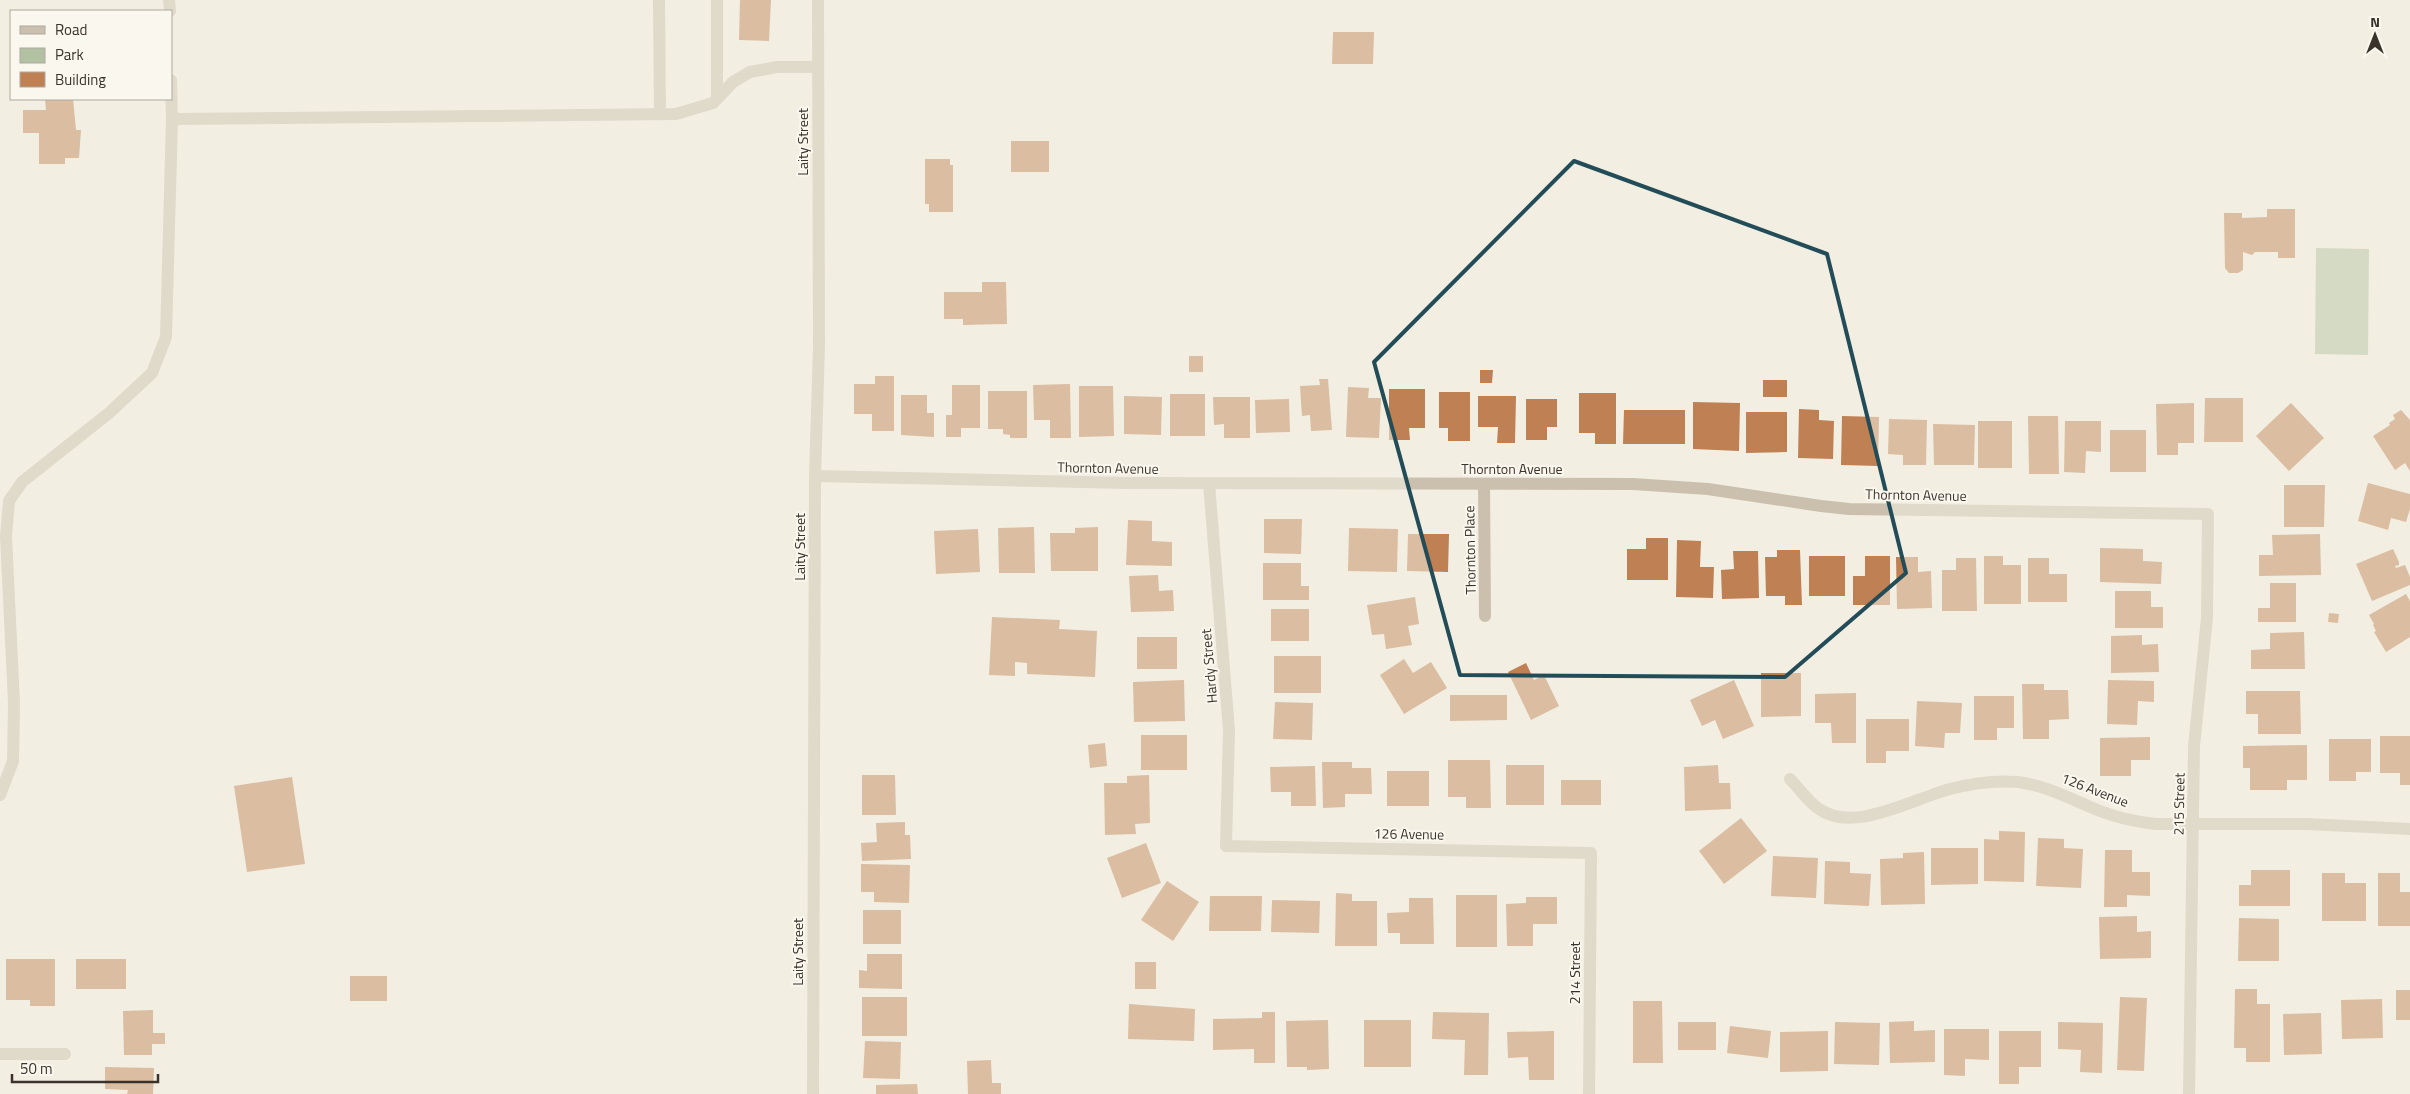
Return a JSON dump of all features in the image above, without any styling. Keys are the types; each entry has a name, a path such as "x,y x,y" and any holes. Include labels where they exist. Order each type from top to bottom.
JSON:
{"street":[{"path":"659,0 660,114"},
{"path":"717,0 717,98"},
{"name":"Laity Street","path":"813,1094 815,476 819,346 818,0"},
{"path":"172,119 676,114 713,103 733,82 750,72 777,67 818,67"},
{"path":"0,795 13,761 14,702 6,536 10,501 22,482 109,412 152,373 159,356 166,337 172,100"},
{"name":"Thornton Avenue","path":"815,476 1209,484 1656,484 1708,488 1849,509 2208,514"},
{"name":"Hardy Street","path":"1209,484 1229,730 1226,846"},
{"name":"Thornton Place","path":"1484,484 1485,616"},
{"name":"215 Street","path":"2189,1094 2196,717 2207,618 2208,514"},
{"name":"126 Avenue","path":"1790,778 1818,809 1836,815 1862,816 1878,814 1896,810 1955,788 1977,783 2003,781 2047,788 2100,812 2130,820 2156,824 2307,824 2410,829"},
{"name":"126 Avenue","path":"1226,846 1591,852"},
{"name":"214 Street","path":"1589,1094 1591,852"},
{"path":"0,1054 65,1054"}],"highlighted area":[{"path":"1574,161 1827,254 1906,573 1785,677 1460,675 1374,362"}],"green space":[{"path":"2316,248 2369,249 2368,355 2315,354"}],"building":[{"path":"740,0 771,0 769,41 739,40"},
{"path":"1333,32 1374,32 1373,64 1332,64"},
{"path":"45,100 73,100 76,130 81,130 79,158 65,158 65,164 39,164 39,133 23,133 23,110 46,110"},
{"path":"1011,141 1049,141 1049,172 1011,172"},
{"path":"925,159 950,159 950,165 953,165 953,212 929,212 929,204 925,204"},
{"path":"2267,209 2295,209 2295,258 2278,258 2278,252 2255,252 2252,255 2243,252 2243,270 2238,273 2229,273 2225,268 2224,213 2242,213 2242,218 2267,217"},
{"path":"982,282 1006,282 1007,324 963,325 963,319 944,319 944,292 982,292"},
{"path":"1189,356 1203,356 1203,372 1189,372"},
{"path":"1480,370 1493,370 1492,383 1480,383"},
{"path":"875,376 894,376 894,431 872,431 872,414 854,414 854,384 875,384"},
{"path":"1319,379 1328,379 1332,430 1311,431 1310,415 1302,416 1300,386 1320,385"},
{"path":"1763,380 1787,380 1787,397 1763,397"},
{"path":"1070,384 1071,438 1050,438 1050,420 1034,420 1033,385"},
{"path":"952,385 980,385 980,428 961,428 961,437 946,437 946,415 952,415"},
{"path":"1079,386 1113,386 1114,436 1079,437"},
{"path":"1348,387 1369,388 1368,398 1381,398 1379,438 1346,437"},
{"path":"1389,389 1425,389 1425,428 1409,428 1410,440 1389,440"},
{"path":"988,391 1027,391 1027,438 1010,438 1010,435 1003,434 1003,429 988,429"},
{"path":"1439,392 1470,392 1470,441 1448,441 1448,428 1439,428"},
{"path":"1579,393 1616,393 1616,444 1595,444 1595,433 1579,433"},
{"path":"1170,394 1205,394 1205,436 1170,436"},
{"path":"901,395 927,395 927,413 934,413 934,437 901,435"},
{"path":"1124,396 1162,397 1161,435 1124,434"},
{"path":"1478,396 1516,396 1515,443 1497,443 1498,427 1478,427"},
{"path":"1213,397 1250,397 1250,438 1224,438 1224,424 1214,425"},
{"path":"2205,398 2243,398 2243,442 2204,442"},
{"path":"1289,399 1290,432 1256,433 1255,400"},
{"path":"1526,399 1557,399 1557,427 1547,427 1547,440 1526,440"},
{"path":"1693,402 1740,403 1739,451 1693,449"},
{"path":"2194,403 2194,443 2178,443 2178,455 2157,455 2156,404"},
{"path":"2291,403 2324,438 2289,471 2256,436"},
{"path":"1799,409 1819,410 1819,420 1834,421 1833,459 1798,458"},
{"path":"1624,410 1685,410 1685,444 1623,444"},
{"path":"2401,410 2410,420 2410,471 2405,463 2395,470 2373,436 2390,425 2389,423 2395,419 2393,415"},
{"path":"1746,412 1787,412 1787,452 1746,453"},
{"path":"1842,416 1879,417 1878,466 1841,465"},
{"path":"2028,416 2058,416 2059,474 2029,474"},
{"path":"1889,419 1927,420 1926,465 1903,465 1903,455 1888,454"},
{"path":"1978,421 2012,421 2012,468 1978,468"},
{"path":"2065,421 2101,421 2101,452 2086,451 2085,473 2064,472"},
{"path":"1933,424 1975,425 1974,465 1934,465"},
{"path":"2110,430 2146,430 2146,472 2110,472"},
{"path":"2368,483 2410,494 2410,509 2406,522 2391,518 2388,530 2358,521"},
{"path":"2284,485 2325,485 2324,527 2284,527"},
{"path":"1264,519 1302,519 1301,554 1264,553"},
{"path":"1128,520 1152,521 1152,541 1172,542 1172,566 1126,565"},
{"path":"1034,527 1035,573 999,573 998,528"},
{"path":"1098,527 1098,571 1051,571 1050,533 1075,533 1075,528"},
{"path":"1349,528 1398,529 1397,572 1348,571"},
{"path":"978,529 980,572 936,574 934,531"},
{"path":"1408,534 1449,534 1448,572 1407,571"},
{"path":"2320,534 2321,575 2259,576 2259,555 2273,555 2272,535"},
{"path":"1646,538 1668,538 1668,580 1627,580 1627,549 1646,549"},
{"path":"1677,540 1701,541 1700,567 1714,567 1713,598 1676,597"},
{"path":"2100,548 2143,549 2143,561 2162,562 2161,584 2100,582"},
{"path":"2393,549 2399,562 2399,565 2395,566 2396,568 2405,565 2410,577 2410,585 2372,601 2356,564"},
{"path":"1777,550 1800,550 1802,605 1785,605 1785,596 1766,596 1765,557 1777,557"},
{"path":"1733,551 1758,551 1759,598 1722,599 1721,570 1734,569"},
{"path":"1809,556 1845,556 1845,596 1809,596"},
{"path":"1865,556 1890,556 1890,605 1853,605 1853,576 1865,576"},
{"path":"1984,556 2003,556 2003,565 2021,565 2021,604 1984,604"},
{"path":"1896,557 1918,557 1918,572 1931,571 1932,608 1897,609"},
{"path":"1956,558 1976,558 1977,611 1942,611 1942,570 1956,570"},
{"path":"2028,558 2049,558 2049,574 2067,574 2067,602 2028,602"},
{"path":"1263,563 1301,563 1301,586 1309,586 1309,600 1263,600"},
{"path":"1158,575 1159,591 1173,590 1174,611 1131,612 1129,576"},
{"path":"2270,583 2296,583 2296,622 2258,622 2258,608 2270,608"},
{"path":"2115,591 2151,591 2151,607 2163,607 2163,628 2115,628"},
{"path":"2406,594 2410,601 2410,637 2386,652 2374,632 2376,631 2374,624 2369,615"},
{"path":"1415,597 1419,624 1408,626 1412,645 1386,649 1384,634 1372,635 1367,605"},
{"path":"1271,609 1309,609 1309,641 1271,641"},
{"path":"2329,613 2339,614 2338,623 2328,622"},
{"path":"992,617 1060,620 1059,629 1097,631 1095,677 1027,674 1027,663 1015,662 1015,676 989,675"},
{"path":"2304,632 2305,669 2251,669 2251,650 2270,649 2270,633"},
{"path":"2142,635 2142,645 2158,644 2159,672 2111,673 2111,636"},
{"path":"1137,637 1177,637 1177,669 1137,669"},
{"path":"1274,656 1321,656 1321,693 1274,693"},
{"path":"1404,659 1413,673 1431,662 1447,688 1404,714 1380,675"},
{"path":"1526,663 1534,680 1544,675 1559,706 1531,720 1508,672"},
{"path":"1761,673 1801,673 1801,716 1761,717"},
{"path":"1184,680 1185,721 1134,722 1133,682"},
{"path":"1734,680 1754,726 1723,739 1715,720 1702,726 1690,700"},
{"path":"2108,680 2154,681 2154,702 2138,701 2137,725 2107,724"},
{"path":"2022,684 2044,684 2044,690 2068,690 2069,719 2049,720 2049,739 2023,739"},
{"path":"2246,691 2300,691 2301,734 2258,734 2258,714 2246,714"},
{"path":"1856,693 1856,743 1832,743 1831,723 1815,723 1815,694"},
{"path":"1450,695 1507,695 1507,720 1450,721"},
{"path":"1974,696 2014,696 2014,728 1997,728 1997,740 1974,740"},
{"path":"1917,701 1962,703 1960,733 1945,733 1944,748 1915,746"},
{"path":"1275,702 1313,703 1312,740 1273,739"},
{"path":"1866,719 1909,719 1909,751 1886,751 1886,763 1866,763"},
{"path":"1141,735 1187,735 1187,770 1141,770"},
{"path":"2380,736 2410,736 2410,785 2400,785 2400,773 2380,773"},
{"path":"2150,737 2150,760 2131,760 2131,776 2100,776 2100,738"},
{"path":"2329,739 2371,739 2371,772 2356,772 2356,781 2329,781"},
{"path":"1105,743 1107,766 1090,768 1088,745"},
{"path":"2307,745 2307,780 2287,780 2287,790 2250,790 2250,768 2243,768 2243,746"},
{"path":"1448,760 1490,760 1491,808 1466,808 1466,797 1448,797"},
{"path":"1322,762 1352,762 1352,768 1371,768 1372,794 1345,794 1345,807 1323,808"},
{"path":"1506,765 1544,765 1544,805 1506,805"},
{"path":"1718,765 1719,783 1730,783 1731,809 1685,811 1684,767"},
{"path":"1315,766 1316,806 1291,806 1291,792 1271,792 1270,767"},
{"path":"1387,771 1429,771 1429,806 1387,806"},
{"path":"862,775 895,775 896,815 862,815"},
{"path":"1149,775 1150,823 1135,824 1136,834 1105,835 1104,783 1127,783 1127,776"},
{"path":"292,777 305,864 247,872 234,786"},
{"path":"1561,780 1601,780 1601,805 1561,805"},
{"path":"1741,818 1767,851 1724,884 1699,851"},
{"path":"905,822 905,835 910,835 911,859 862,861 861,843 877,842 876,823"},
{"path":"1999,831 2025,832 2024,882 1984,881 1984,839 1999,840"},
{"path":"2038,838 2064,839 2064,848 2083,849 2081,888 2036,886"},
{"path":"1146,843 1161,883 1122,898 1107,858"},
{"path":"1931,848 1978,848 1978,884 1931,885"},
{"path":"2105,850 2132,850 2132,872 2150,872 2150,896 2127,895 2127,907 2104,907"},
{"path":"1924,852 1925,904 1881,905 1880,859 1903,858 1903,853"},
{"path":"1773,856 1818,858 1816,898 1771,896"},
{"path":"1825,861 1850,862 1850,873 1871,874 1869,906 1824,904"},
{"path":"861,864 910,865 909,903 874,902 874,892 861,892"},
{"path":"2251,870 2290,870 2290,906 2239,906 2239,885 2251,885"},
{"path":"2322,873 2345,873 2345,883 2366,883 2366,921 2322,921"},
{"path":"2378,873 2400,873 2400,892 2410,892 2410,926 2378,926"},
{"path":"1167,881 1199,902 1173,941 1141,920"},
{"path":"1336,893 1352,894 1352,901 1377,901 1377,946 1335,946"},
{"path":"1456,895 1497,895 1497,947 1456,947"},
{"path":"1210,896 1262,896 1261,931 1209,931"},
{"path":"1526,897 1557,897 1557,924 1533,924 1533,946 1507,946 1506,904 1526,903"},
{"path":"1409,898 1433,898 1434,944 1400,944 1400,933 1388,933 1387,913 1409,912"},
{"path":"1272,900 1320,901 1319,933 1271,932"},
{"path":"863,910 901,910 901,944 863,944"},
{"path":"2137,916 2137,932 2151,931 2151,958 2100,959 2099,917"},
{"path":"2239,918 2279,919 2279,961 2238,961"},
{"path":"867,954 902,954 902,989 859,988 859,970 867,971"},
{"path":"6,959 55,959 55,1006 30,1006 30,1000 6,1000"},
{"path":"76,959 126,959 126,989 76,989"},
{"path":"1135,962 1156,962 1156,989 1135,989"},
{"path":"350,976 387,976 387,1001 350,1001"},
{"path":"2235,989 2257,989 2257,1004 2270,1004 2270,1062 2246,1062 2246,1048 2234,1048"},
{"path":"2396,990 2410,990 2410,1020 2396,1020"},
{"path":"862,997 907,997 907,1036 862,1036"},
{"path":"2120,997 2147,998 2144,1071 2117,1070"},
{"path":"2382,999 2383,1038 2342,1039 2341,1000"},
{"path":"1633,1001 1662,1001 1663,1063 1633,1063"},
{"path":"1129,1004 1195,1009 1194,1041 1128,1039"},
{"path":"153,1010 153,1033 165,1033 165,1044 152,1044 152,1055 124,1055 123,1011"},
{"path":"1262,1012 1275,1012 1275,1063 1254,1063 1254,1049 1213,1050 1213,1019 1262,1018"},
{"path":"1433,1012 1489,1013 1488,1075 1464,1075 1465,1040 1432,1039"},
{"path":"2321,1013 2322,1054 2284,1055 2283,1014"},
{"path":"1328,1020 1329,1069 1307,1070 1307,1067 1287,1067 1286,1021"},
{"path":"1364,1020 1411,1020 1411,1067 1364,1067"},
{"path":"1914,1021 1914,1031 1935,1030 1935,1062 1890,1063 1889,1022"},
{"path":"1678,1022 1716,1022 1716,1050 1678,1050"},
{"path":"1835,1022 1880,1023 1879,1065 1834,1064"},
{"path":"2058,1022 2103,1023 2102,1073 2080,1072 2081,1050 2058,1049"},
{"path":"1730,1026 1771,1031 1768,1058 1727,1053"},
{"path":"1944,1029 1989,1029 1989,1060 1965,1059 1965,1076 1944,1075"},
{"path":"1554,1031 1554,1080 1529,1080 1528,1057 1508,1058 1507,1032"},
{"path":"1828,1031 1828,1071 1780,1072 1780,1032"},
{"path":"1999,1031 2041,1031 2041,1067 2019,1067 2019,1084 1999,1084"},
{"path":"865,1041 901,1042 900,1079 863,1078"},
{"path":"991,1060 992,1083 1001,1083 1001,1094 968,1094 967,1061"},
{"path":"105,1067 154,1068 153,1094 127,1094 128,1090 105,1089"},
{"path":"917,1084 918,1094 876,1094 876,1085"}]}
